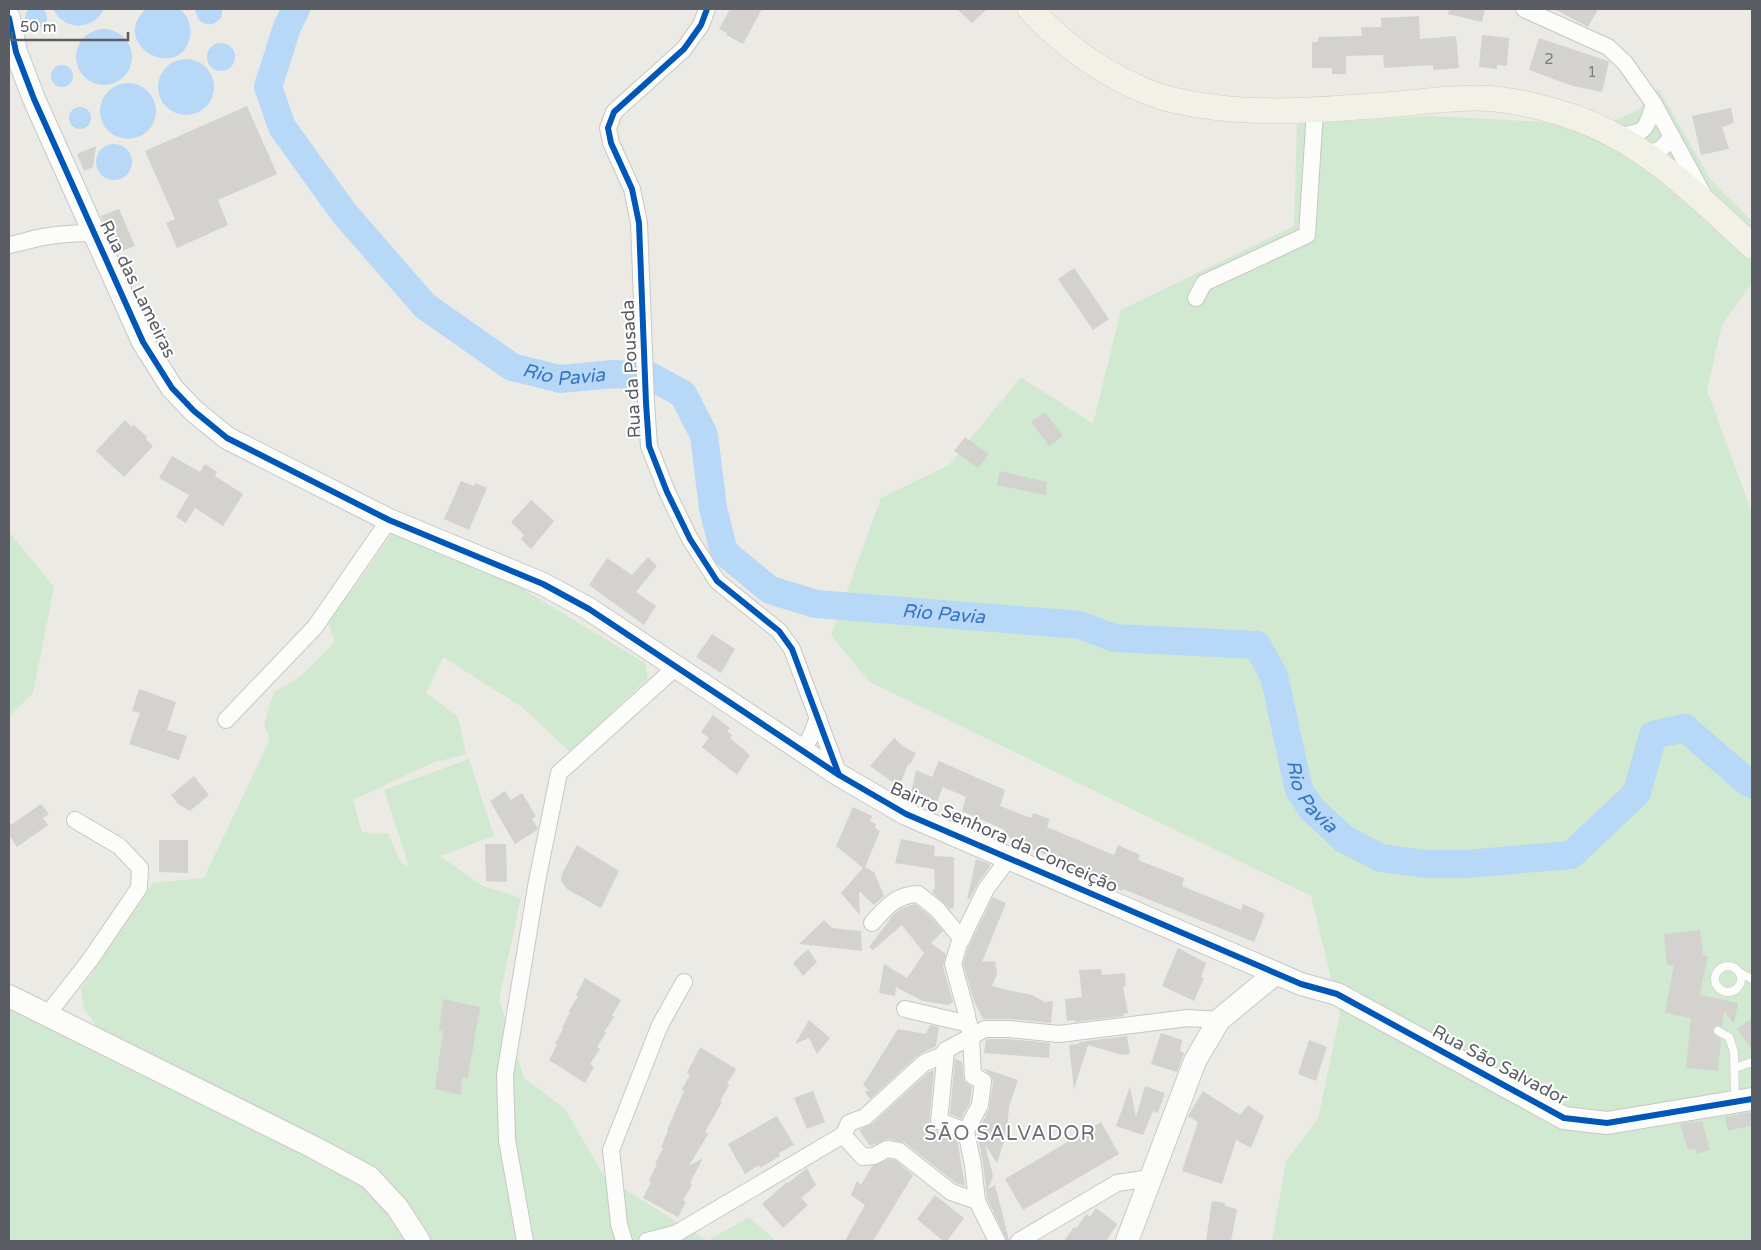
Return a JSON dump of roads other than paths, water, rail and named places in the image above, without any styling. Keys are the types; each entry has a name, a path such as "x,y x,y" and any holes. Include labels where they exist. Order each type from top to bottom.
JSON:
{"main road":[{"path":"1030,9 1048,29 1076,53 1124,82 1163,98 1200,106 1255,110 1315,111 1478,98 1524,104 1568,116 1618,136 1646,155 1712,209 1752,246"}],"street":[{"name":"Rua da Pousada","path":"707,9 701,25 684,49 614,112 608,128 611,143 632,189 640,223 649,446 667,492 690,539 717,581 779,631 792,649 838,774"},
{"path":"1531,10 1608,48 1625,63 1654,104 1712,209"},
{"name":"Rua das Lameiras","path":"9,18 16,52 34,100 143,342 172,388 194,411 236,443 389,520 473,555"},
{"path":"1618,136 1636,134 1647,126 1654,104"},
{"path":"1646,155 1653,129 1654,104"},
{"path":"1196,298 1204,283 1307,234 1315,111"},
{"path":"1646,155 1661,149 1672,137"},
{"path":"9,245 25,243 42,237 72,233 94,233"},
{"path":"226,720 315,627 389,520"},
{"name":"Bairro Senhora da Conceição","path":"473,555 543,584 581,605 838,774 906,814 1276,973"},
{"path":"525,1241 507,1140 505,1075 537,881 559,773 676,668"},
{"path":"803,750 818,717"},
{"path":"47,1015 90,960 139,888 140,868 119,846 76,820"},
{"path":"997,1241 977,1201 973,1165 966,1131 980,1105 984,1081 973,1076 970,1030 953,964 962,939 986,889 1009,858"},
{"path":"872,923 894,900 908,894 918,894 937,909 962,939"},
{"path":"1127,1241 1195,1061 1219,1020 1276,973"},
{"name":"Rua São Salvador","path":"1276,973 1301,984 1337,994 1564,1118 1607,1123 1744,1100"},
{"path":"624,1241 619,1224 611,1150 660,1025 684,982"},
{"path":"9,996 313,1147 369,1177 397,1207 419,1241"},
{"path":"905,1009 970,1030 1009,1029 1059,1034 1188,1018 1219,1020"},
{"path":"647,1241 677,1233 843,1135 850,1123 865,1117 913,1072 924,1063 940,1056 970,1030"},
{"path":"946,1050 939,1121 966,1131"},
{"path":"843,1135 863,1156 874,1156 887,1149 899,1151 951,1192 977,1201"},
{"path":"1019,1241 1117,1183 1150,1178"}],"lane":[{"path":"1740,973 1752,979"},
{"path":"1718,1031 1729,1038 1734,1052 1735,1068 1744,1100"},
{"path":"1735,1068 1752,1062"}],"water":[{"path":"36,7 44,10 47,18 44,26 36,29 28,26 25,18 28,10"},
{"path":"53,9 104,9 93,21 78,26 64,21"},
{"path":"146,9 180,9 183,12 189,22 190,37 183,51 173,57 161,58 150,54 140,46 135,35 137,22"},
{"path":"195,9 222,9 222,16 217,22 211,24 204,23 198,19"},
{"path":"104,29 119,34 127,42 132,57 127,72 119,80 104,85 89,80 81,72 76,57 81,42 89,34"},
{"path":"221,43 231,47 235,57 231,67 221,71 211,67 207,57 211,47"},
{"path":"186,59 201,64 209,72 214,87 209,102 201,110 186,115 171,110 163,102 158,87 163,72 171,64"},
{"path":"62,65 70,68 73,76 70,84 62,87 54,84 51,76 54,68"},
{"path":"128,83 143,88 151,96 156,111 151,126 143,134 128,139 113,134 105,126 100,111 105,96 113,88"},
{"path":"80,107 88,110 91,118 88,126 80,129 72,126 69,118 72,110"},
{"path":"114,144 121,145 127,149 131,155 131,169 127,175 121,179 114,180 107,179 101,175 97,169 96,162 97,155 101,149 107,145"}],"waterway":[{"name":"Rio Pavia","path":"296,9 287,27 268,87 282,127 344,213 425,306 512,367 560,379 614,374 650,376 683,394 704,435 713,508 724,552 770,590 816,604 1080,625 1114,638 1257,645 1274,676 1299,790 1311,808 1344,839 1381,858 1425,864 1466,864 1571,855 1637,793 1653,735 1685,728 1746,781 1752,784"}],"district":[{"name":"SÃO SALVADOR","path":"1010,1134"}]}
